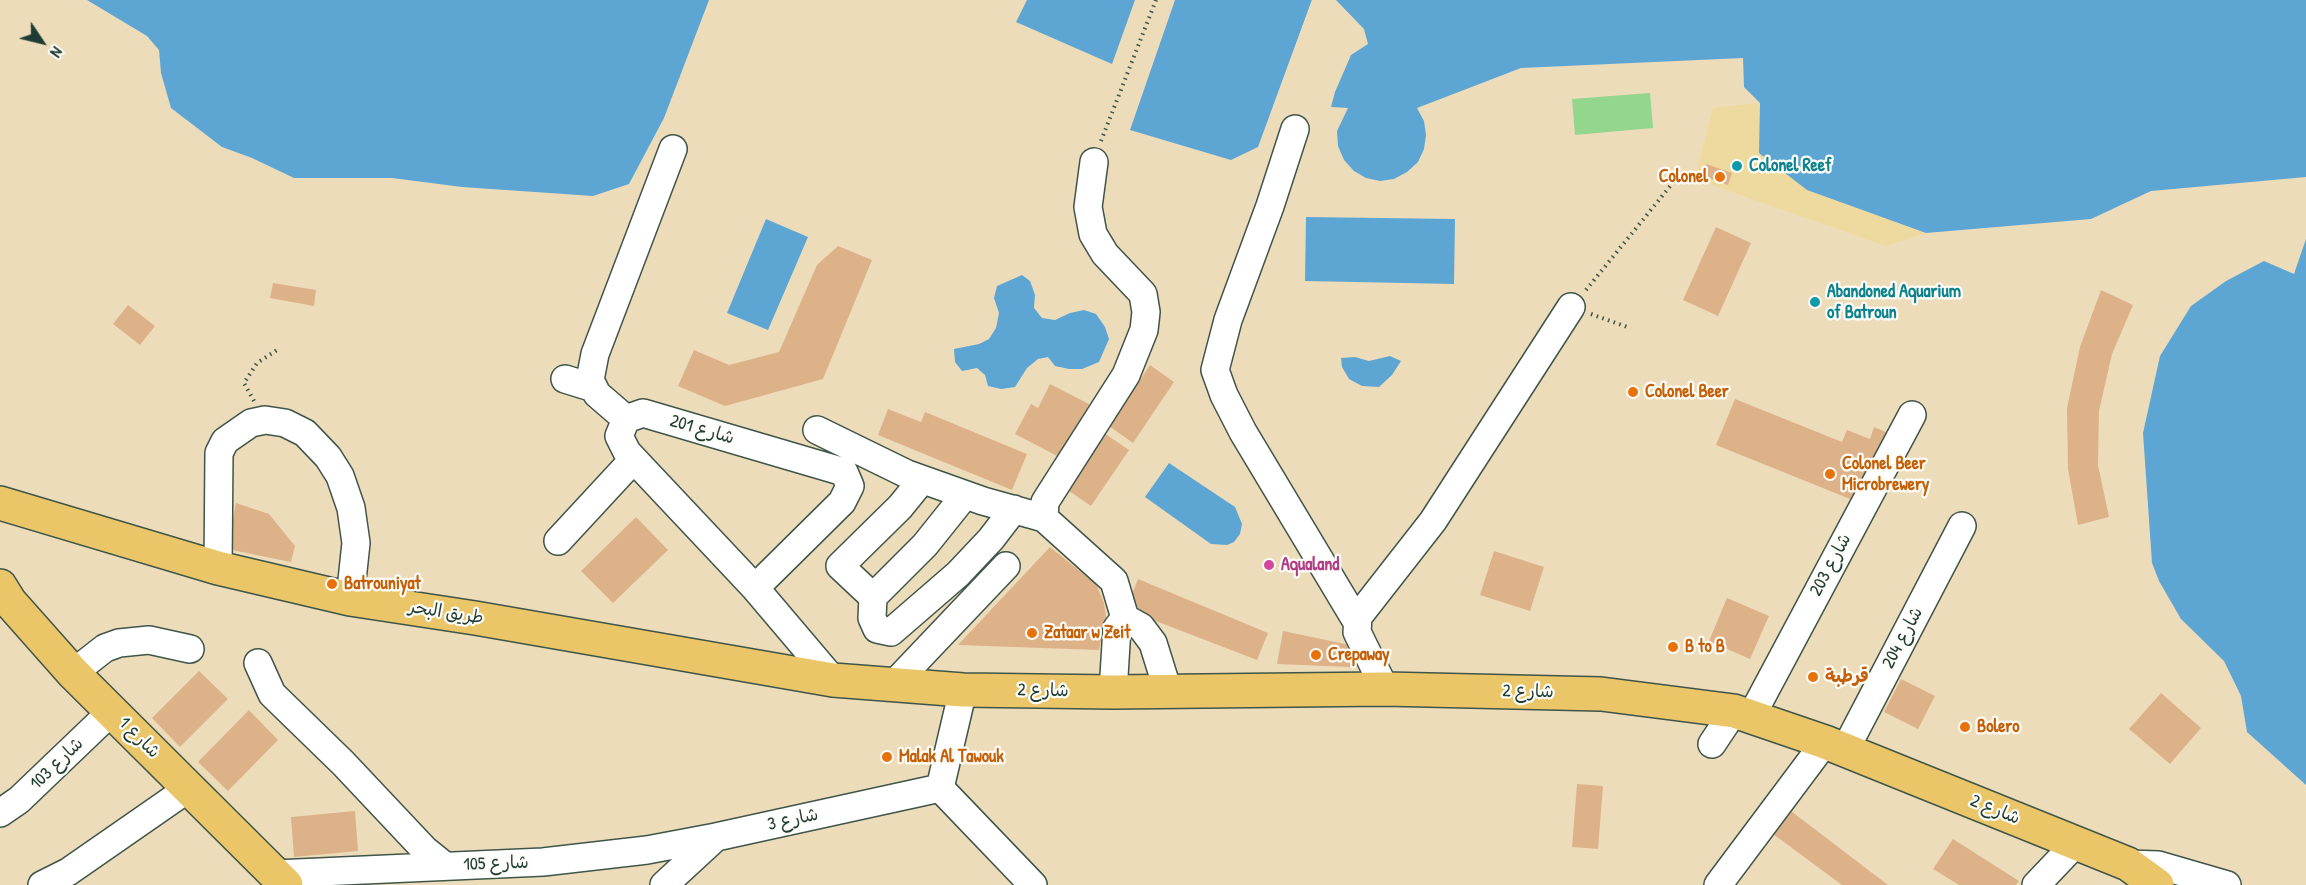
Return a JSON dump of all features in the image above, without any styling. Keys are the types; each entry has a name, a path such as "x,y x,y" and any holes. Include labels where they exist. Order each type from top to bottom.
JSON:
{"main road":[{"name":"طريق البحر","path":"0,503 218,568 350,599 863,683"},
{"name":"شارع 1","path":"3,600 280,879"},
{"name":"شارع 2","path":"863,683 963,690 1113,692 1385,689 1601,694 1743,713 1835,746 2128,864 2157,885"}],"street":[{"path":"1295,129 1270,206 1228,320 1215,370 1224,395 1243,432 1357,622"},
{"path":"673,149 595,354 590,380 597,394 626,419 619,436 633,460 754,588 863,683 1006,567"},
{"path":"1044,518 1045,502 1126,375 1144,330 1146,312 1143,294 1105,254 1093,234 1088,207 1094,162"},
{"path":"1385,689 1357,632 1358,617 1433,521 1571,307"},
{"path":"565,379 594,388"},
{"name":"شارع 201","path":"626,419 643,413 844,472 850,486 842,502 754,588"},
{"name":"شارع 203","path":"1712,744 1743,713 1912,415"},
{"path":"218,568 219,453 225,441 238,430 265,420 285,423 305,433 328,457 340,476 351,508 356,543 350,599"},
{"path":"817,430 882,463 922,480 1044,518 1113,581 1125,618 1141,627 1153,643 1168,691"},
{"path":"558,541 633,460"},
{"path":"873,597 840,566 900,507 922,480"},
{"path":"965,495 925,545 873,597 872,618 878,629 891,632 921,608 991,539 1014,509"},
{"name":"شارع 204","path":"1718,885 1835,746 1962,526"},
{"path":"1113,692 1117,628 1125,618"},
{"path":"73,673 105,648 118,643 149,640 189,650"},
{"path":"258,663 272,694 343,763 425,850 445,866"},
{"path":"963,690 940,788 1033,885"},
{"name":"شارع 103","path":"0,813 19,800 112,711"},
{"path":"42,885 68,872 189,788"},
{"name":"شارع 3","path":"716,837 940,788"},
{"path":"664,885 716,837"},
{"name":"شارع 105","path":"280,879 445,866 543,862 647,850 716,837"},
{"path":"2036,885 2076,843"},
{"path":"2128,864 2158,865 2227,885"}],"path":[{"path":"1094,162 1156,0"},
{"path":"1630,328 1571,307 1680,174"},
{"path":"265,420 244,383 257,363 277,350"}],"green space":[{"path":"1650,93 1653,128 1575,135 1572,99"}],"sand":[{"name":"Colonel Reef","path":"1760,103 1807,190 1926,233 1886,246 1695,179 1713,108"}],"water":[{"path":"87,0 709,0 664,118 629,184 593,196 462,187 392,178 294,178 222,147 171,108 161,73 159,50 147,36"},
{"path":"1027,0 1135,0 1112,64 1016,22"},
{"path":"1175,0 1312,0 1258,147 1231,160 1130,130"},
{"path":"1336,0 2306,0 2306,177 2151,191 2091,219 1926,233 1807,190 1759,153 1760,103 1744,87 1743,58 1521,68 1417,108 1424,121 1426,135 1424,149 1418,162 1407,172 1394,179 1380,181 1366,178 1354,171 1344,160 1338,146 1337,131 1348,108 1331,107 1335,92 1351,55 1368,44 1364,29"},
{"path":"1306,217 1455,219 1454,284 1305,281"},
{"path":"766,219 808,237 768,330 727,313"},
{"path":"2306,239 2306,785 2247,732 2241,696 2224,661 2181,619 2159,581 2152,563 2143,433 2160,356 2191,306 2226,281 2264,261 2294,274"},
{"path":"1022,275 1030,281 1035,295 1034,308 1042,318 1055,320 1084,310 1096,314 1105,327 1109,339 1099,362 1082,369 1069,369 1055,366 1048,357 1038,359 1027,368 1015,387 1001,389 988,386 985,375 977,368 962,371 955,362 954,349 979,344 989,339 996,328 999,313 994,298 997,286"},
{"path":"1390,356 1401,361 1392,375 1379,387 1362,386 1349,379 1342,367 1341,358 1355,357 1369,361"},
{"path":"1169,463 1235,507 1242,524 1240,534 1234,542 1227,545 1211,544 1145,497"}],"pier":[{"path":"1312,0 1315,1 1275,108 1273,107"}],"building":[{"path":"1706,164 1732,173 1728,185 1702,176"},
{"path":"1716,227 1751,243 1718,316 1683,300"},
{"path":"838,246 872,260 823,379 725,406 678,386 694,350 729,365 779,352 817,265"},
{"path":"273,283 316,290 314,306 270,298"},
{"path":"2101,290 2133,305 2112,354 2099,411 2098,465 2109,517 2078,525 2068,469 2067,408 2080,347"},
{"path":"128,305 155,326 140,345 113,324"},
{"path":"1150,365 1174,382 1133,443 1109,426"},
{"path":"1050,384 1089,404 1061,458 1015,434 1031,404 1038,408"},
{"name":"Colonel Beer Microbrewery","path":"1735,399 1842,442 1847,430 1870,439 1874,427 1888,433 1860,503 1716,445"},
{"path":"888,409 921,422 925,412 1027,454 1012,490 878,435"},
{"path":"1104,433 1129,450 1091,506 1066,489"},
{"path":"236,503 269,514 295,546 291,562 227,549"},
{"path":"636,517 668,550 613,603 581,571"},
{"path":"1050,547 1096,584 1104,603 1106,617 1099,650 958,645"},
{"path":"1494,551 1544,567 1530,611 1480,595"},
{"path":"1138,579 1268,633 1257,660 1148,618 1130,599"},
{"path":"1727,598 1769,616 1750,659 1709,641"},
{"name":"Crepaway","path":"1283,631 1355,646 1350,667 1277,664"},
{"path":"199,671 228,699 180,747 152,718"},
{"path":"1901,679 1935,696 1918,729 1884,712"},
{"path":"2161,693 2201,728 2170,764 2129,729"},
{"path":"249,710 278,740 228,791 198,762"},
{"path":"1577,784 1603,786 1598,849 1572,847"},
{"path":"1787,808 1888,885 1842,885 1769,831"},
{"path":"355,811 358,851 294,857 291,817"},
{"path":"1953,839 2019,881 2016,885 1959,885 1933,869"}],"place":[{"name":"Colonel Reef","path":"1737,166"},
{"name":"Colonel","path":"1720,177"},
{"name":"Abandoned Aquarium of Batroun","path":"1815,302"},
{"name":"Colonel Beer","path":"1633,392"},
{"name":"Colonel Beer Microbrewery","path":"1830,474"},
{"name":"Aqualand","path":"1269,565"},
{"name":"Batrouniyat","path":"332,584"},
{"name":"Zataar w Zeit","path":"1032,633"},
{"name":"B to B","path":"1673,647"},
{"name":"Crepaway","path":"1316,655"},
{"name":"قرطبة","path":"1813,677"},
{"name":"Bolero","path":"1965,727"},
{"name":"Malak Al Tawouk","path":"887,757"}]}
